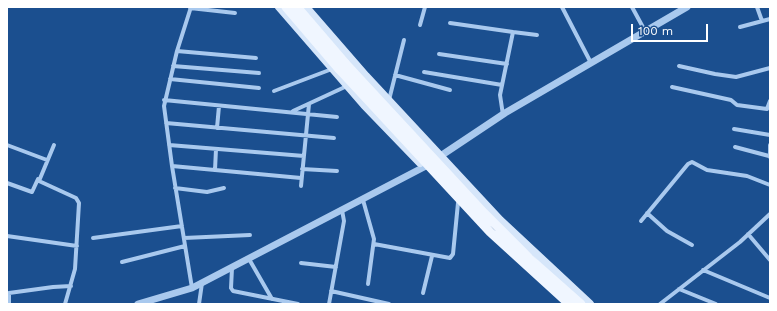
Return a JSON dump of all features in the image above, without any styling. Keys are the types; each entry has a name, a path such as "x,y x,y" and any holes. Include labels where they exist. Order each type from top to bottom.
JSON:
{"main road":[{"path":"279,7 529,258 580,304"},
{"path":"286,7 490,232 569,304"},
{"path":"297,7 339,67 347,86 491,237 564,304"},
{"path":"306,7 389,101 500,220 590,304"}],"street":[{"path":"192,288 172,166 164,100 190,7 235,13"},
{"path":"420,25 425,7"},
{"path":"562,7 591,63"},
{"path":"632,7 645,32"},
{"path":"757,7 762,21"},
{"path":"138,304 192,288 424,167 503,115 645,32 683,8"},
{"path":"740,27 770,19"},
{"path":"450,23 537,35"},
{"path":"503,115 500,99 513,32"},
{"path":"389,101 404,40"},
{"path":"177,51 256,58"},
{"path":"440,54 507,64"},
{"path":"173,66 259,73"},
{"path":"678,66 736,77 770,68"},
{"path":"274,91 339,67"},
{"path":"424,72 502,84"},
{"path":"395,75 450,90"},
{"path":"170,79 259,88"},
{"path":"291,112 347,86"},
{"path":"672,87 731,100 737,105 767,109 770,101"},
{"path":"164,100 337,117"},
{"path":"301,186 309,104"},
{"path":"217,128 219,106"},
{"path":"166,123 334,138"},
{"path":"734,129 770,135"},
{"path":"7,145 47,160"},
{"path":"7,183 32,192 54,145"},
{"path":"169,145 304,156"},
{"path":"735,147 770,157 770,145"},
{"path":"214,170 216,149"},
{"path":"640,221 688,164 692,162 703,169 747,176 770,185"},
{"path":"172,166 302,178"},
{"path":"302,169 337,171"},
{"path":"38,179 40,182 78,199 79,203 75,269 65,304"},
{"path":"176,188 207,192 224,188"},
{"path":"363,200 372,226 374,244 368,284"},
{"path":"374,244 447,259 452,257 458,203"},
{"path":"329,304 344,221 342,210"},
{"path":"647,214 667,231 692,245"},
{"path":"660,304 748,234 770,214"},
{"path":"93,238 182,226"},
{"path":"748,234 770,260"},
{"path":"184,238 250,235"},
{"path":"7,236 77,246"},
{"path":"122,262 185,246"},
{"path":"423,293 432,256"},
{"path":"249,259 272,299"},
{"path":"301,263 336,267"},
{"path":"232,268 231,288 233,291 298,304"},
{"path":"703,270 770,298"},
{"path":"200,304 202,282"},
{"path":"9,304 9,293 71,286"},
{"path":"679,289 716,304"},
{"path":"331,291 389,304"}]}
